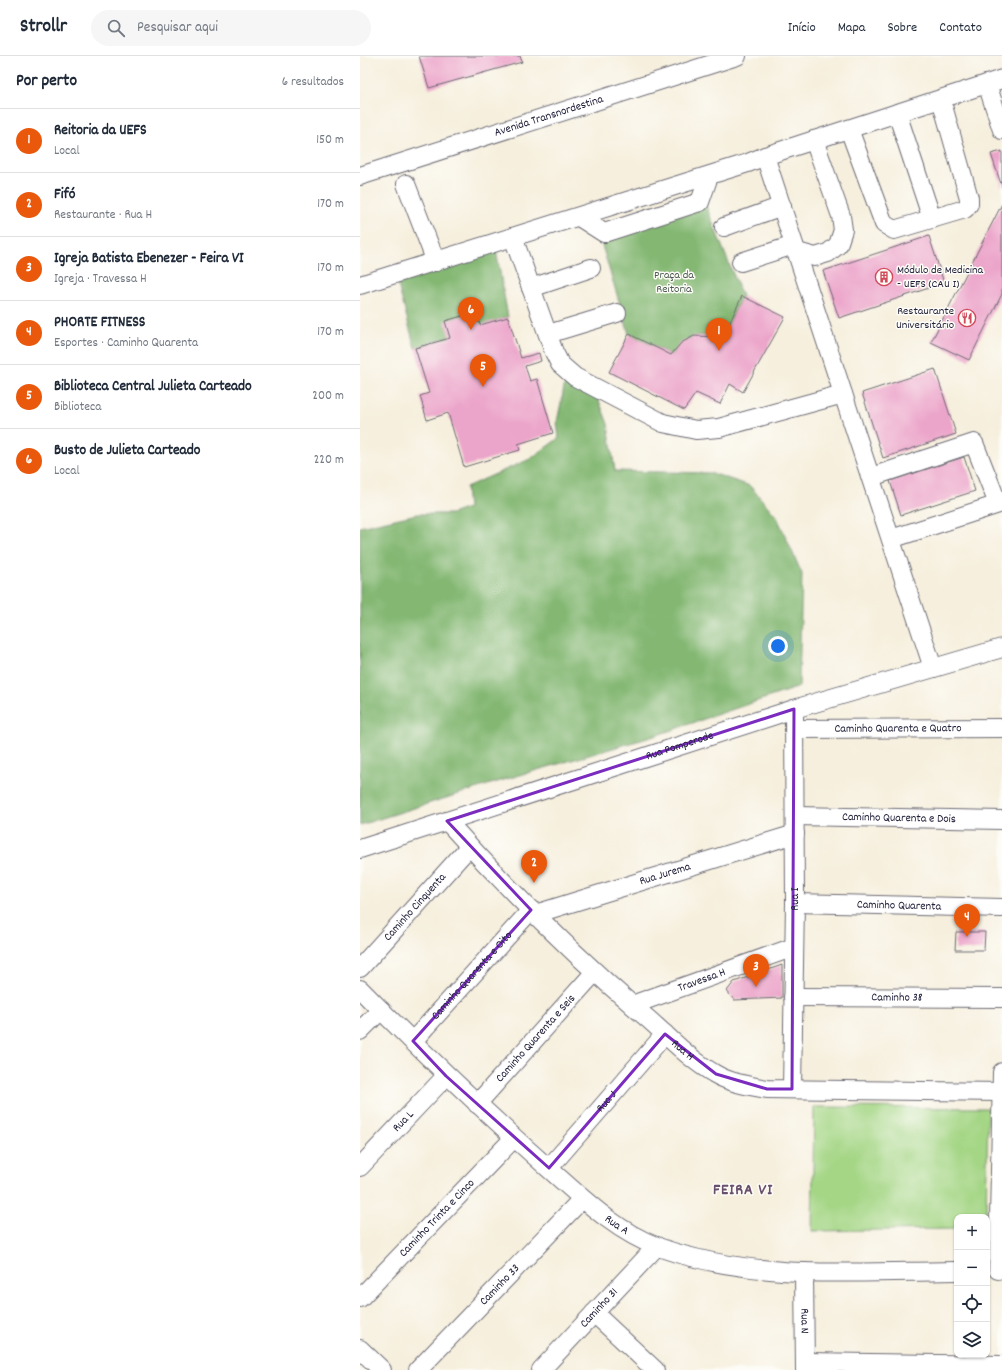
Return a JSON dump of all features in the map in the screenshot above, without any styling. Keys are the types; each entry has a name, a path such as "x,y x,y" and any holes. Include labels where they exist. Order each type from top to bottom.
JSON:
{"street":[{"name":"Avenida Transnordestina","path":"360,176 737,56"},
{"path":"360,285 709,176 765,156 995,82 1002,130"},
{"path":"849,129 884,224 894,230 965,209 969,204 969,198 940,99"},
{"path":"897,113 932,219"},
{"path":"741,262 795,248 815,257 828,253 838,245 843,230 840,216 814,140"},
{"path":"765,156 932,664"},
{"path":"579,217 604,234 700,202 709,176"},
{"path":"406,184 436,262"},
{"path":"724,227 782,206"},
{"path":"513,238 560,364 575,377 663,423 678,428 696,430 719,428 843,394"},
{"path":"531,288 591,268"},
{"path":"548,334 617,313"},
{"path":"871,477 974,443 1000,504 892,540"},
{"name":"Rua Pomperode","path":"360,849 932,664 1002,648"},
{"name":"Rua I","path":"792,1089 795,903 794,709"},
{"name":"Caminho Quarenta e Quatro","path":"795,730 1002,728"},
{"name":"Caminho Quarenta e Dois","path":"795,825 1002,820"},
{"name":"Rua H","path":"447,821 469,846 594,973 691,1058 716,1074 741,1084 767,1089 1002,1092"},
{"name":"Rua Jurema","path":"533,912 795,825"},
{"name":"Caminho Cinquenta","path":"360,968 469,846"},
{"name":"Caminho Quarenta","path":"795,903 1002,908"},
{"name":"Caminho Quarenta e Oito","path":"413,1041 533,912"},
{"name":"Travessa H","path":"632,1006 794,948"},
{"name":"Caminho Quarenta e Seis","path":"477,1104 594,973"},
{"name":"Rua A","path":"360,989 446,1076 582,1199 610,1220 657,1246 724,1264 804,1272 954,1271"},
{"name":"Caminho 38","path":"793,997 1002,998"},
{"path":"360,1031 381,1010"},
{"name":"Rua J","path":"549,1168 665,1034"},
{"path":"996,1270 1002,1072"},
{"name":"Rua L","path":"360,1167 446,1076"},
{"name":"Caminho Trinta e Cinco","path":"360,1298 514,1138"},
{"name":"Caminho 33","path":"418,1370 582,1199"},
{"name":"Caminho 31","path":"541,1370 657,1246"},
{"name":"Rua N","path":"804,1272 805,1366"},
{"path":"594,1313 655,1370"},
{"path":"360,1349 382,1370"},
{"path":"805,1366 1002,1365"}],"highlighted area":[{"path":"794,709 792,1089 767,1089 716,1074 665,1034 549,1168 446,1076 413,1041 531,910 447,821"}],"green space":[{"name":"Praça da Reitoria","path":"706,206 742,296 723,337 707,335 688,339 671,355 629,334 600,239"},
{"path":"496,250 508,317 415,348 395,274"},
{"path":"566,378 598,398 608,424 615,471 712,473 750,486 777,517 802,574 799,687 651,737 510,778 360,825 360,527 417,514 451,514 468,508 466,487 530,459 559,438 557,422"},
{"path":"814,1107 988,1108 986,1214 954,1214 954,1229 812,1231"}],"building":[{"path":"419,56 520,56 522,62 429,88"},
{"path":"1002,151 1002,187 991,154"},
{"name":"Restaurante Universitário","path":"1002,204 1002,294 969,360 931,342"},
{"name":"Módulo de Medicina - UEFS (CAU I)","path":"929,236 944,283 839,318 823,271"},
{"path":"742,296 785,317 743,392 730,384 720,404 696,393 684,410 609,372 629,334 671,355 681,343 694,336 723,337"},
{"path":"476,312 480,325 508,317 521,358 539,353 541,361 525,366 530,381 537,379 553,433 518,444 520,450 464,467 448,413 427,420 420,396 429,393 415,348 450,338 445,321"},
{"path":"935,369 956,434 883,458 862,393"},
{"path":"964,457 975,491 901,515 890,481"},
{"path":"956,932 985,932 984,950 955,950"},
{"path":"782,965 782,998 734,1000 727,991 734,982"}],"place":[{"name":"Módulo de Medicina - UEFS (CAU I)","path":"884,277"},
{"name":"Restaurante Universitário","path":"967,318"},
{"name":"Busto de Julieta Carteado","path":"471,330"},
{"name":"Reitoria da UEFS","path":"719,351"},
{"name":"Biblioteca Central Julieta Carteado","path":"483,387"},
{"name":"Fifó","path":"534,883"},
{"name":"PHORTE FITNESS","path":"967,937"},
{"name":"Igreja Batista Ebenezer - Feira VI","path":"756,987"}],"district":[{"name":"FEIRA VI","path":"743,1190"}]}
